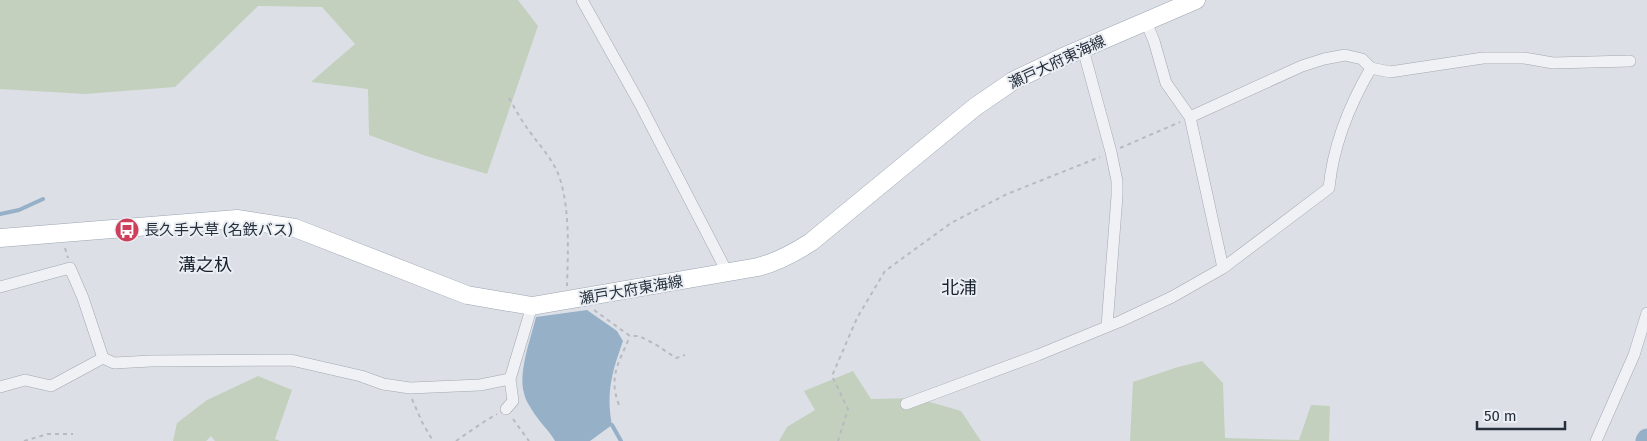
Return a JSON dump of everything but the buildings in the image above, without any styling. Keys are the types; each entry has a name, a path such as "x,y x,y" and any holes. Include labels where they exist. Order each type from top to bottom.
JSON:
{"main road":[{"name":"瀬戸大府東海線","path":"0,238 237,219 249,220 295,228 467,295 532,306 774,263 796,252 832,226 975,107 1013,81 1063,56 1196,0"}],"street":[{"path":"582,0 640,104 727,272"},
{"path":"1146,22 1166,83 1190,116 1223,268"},
{"path":"1083,49 1117,181 1107,326"},
{"path":"1190,116 1302,66 1345,55 1362,59 1371,68 1390,72 1483,58 1524,58 1553,63 1630,61"},
{"path":"906,404 1038,355 1122,321 1172,297 1223,268 1329,188 1331,170 1341,134 1360,87 1371,68"},
{"path":"0,287 70,268 83,298 102,358 114,363 291,360 361,376 383,384 410,388 480,385 510,379"},
{"path":"506,409 513,401 510,379 532,306"},
{"path":"1596,441 1634,355 1647,313"},
{"path":"0,387 25,380 51,386 102,358"}],"path":[{"path":"509,98 560,179 574,300 590,308 630,336 639,336 676,358 685,355"},
{"path":"838,441 848,409 832,376 857,318 884,271 951,223 1007,194 1111,152 1190,116"},
{"path":"62,233 70,268"},
{"path":"619,405 614,391 614,376 630,336"},
{"path":"410,388 418,414 433,441"},
{"path":"456,441 482,422 506,409 529,441"},
{"path":"24,441 48,434 73,434"}],"green space":[{"path":"0,0 518,0 538,26 487,174 426,156 369,135 368,89 311,82 355,44 322,7 258,6 175,87 85,94 0,89"},
{"path":"1202,361 1223,383 1225,438 1299,440 1311,405 1330,406 1329,441 1130,441 1133,382"},
{"path":"853,371 871,399 916,398 961,411 981,441 779,441 787,427 815,410 804,391"},
{"path":"258,376 292,390 275,439 280,441 215,441 211,436 206,441 173,441 177,423 207,400"}],"water":[{"path":"587,310 617,331 623,341 611,382 610,413 612,425 590,441 555,441 525,397 523,375 526,355 536,317"}],"waterway":[{"path":"0,214 19,210 43,199"},
{"path":"612,425 621,441"}],"place":[{"name":"長久手大草 (名鉄バス)","path":"127,230"}],"district":[{"name":"溝之杁","path":"205,265"},
{"name":"北浦","path":"959,288"}]}
